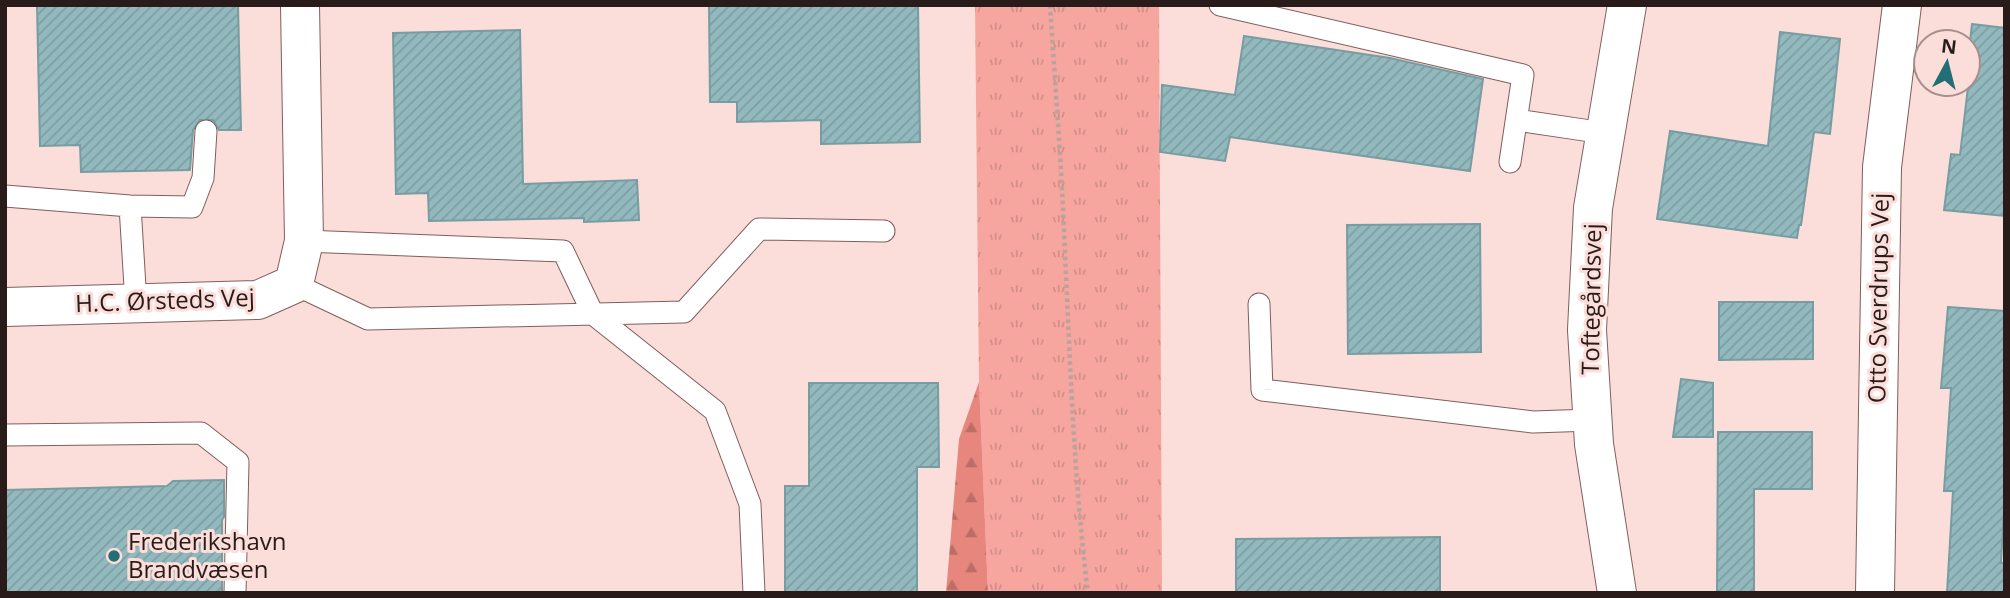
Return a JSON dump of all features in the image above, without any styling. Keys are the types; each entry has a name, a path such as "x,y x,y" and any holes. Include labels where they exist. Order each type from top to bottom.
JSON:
{"street":[{"path":"295,284 304,241 300,5"},
{"name":"Toftegårdsvej","path":"1617,593 1594,444 1587,330 1593,208 1627,5"},
{"name":"Otto Sverdrups Vej","path":"1875,593 1882,167 1902,5"},
{"name":"H.C. Ørsteds Vej","path":"5,307 258,300 295,284"}],"lane":[{"path":"1220,5 1524,75 1510,162"},
{"path":"1517,120 1604,133"},
{"path":"5,196 130,206 192,207 203,178 206,131"},
{"path":"130,206 136,303"},
{"path":"295,284 368,319 684,312 759,229 884,230"},
{"path":"304,241 563,251 593,314 715,411 750,505 754,593"},
{"path":"1259,304 1262,390 1534,422 1592,420"},
{"path":"5,435 201,433 238,463 235,593"}],"path":[{"path":"1051,5 1065,233 1070,386 1077,495 1088,593"}],"green space":[{"path":"975,5 1159,5 1162,593 988,593 979,382"},
{"path":"979,382 988,593 946,593 959,439"}],"building":[{"path":"37,5 238,5 241,130 219,130 213,120 200,120 193,130 190,170 81,172 80,145 40,146"},
{"path":"709,5 918,5 920,142 821,144 821,120 737,122 737,102 710,102"},
{"path":"1972,24 2005,28 2005,216 1944,210 1951,154 1960,155 1967,98 1982,98 1982,28 1972,28"},
{"path":"520,30 523,184 637,180 639,220 584,222 584,218 429,221 428,193 396,194 393,33"},
{"path":"1780,32 1840,39 1830,134 1814,132 1797,238 1657,219 1670,131 1768,146"},
{"path":"1244,36 1390,58 1483,79 1470,171 1230,137 1225,161 1160,152 1162,85 1235,95"},
{"path":"1480,224 1481,352 1348,354 1347,225"},
{"path":"1719,302 1813,302 1813,359 1719,360"},
{"path":"1948,307 2005,311 2005,493 2001,563 2005,563 2005,593 1947,593 1953,491 1944,491 1951,388 1941,388"},
{"path":"1681,379 1713,383 1713,437 1673,437"},
{"path":"809,383 938,383 939,467 917,467 917,593 785,593 785,486 809,486"},
{"path":"1718,432 1812,432 1812,489 1754,489 1754,593 1717,593"},
{"name":"Frederikshavn Brandvæsen","path":"224,480 222,593 5,593 5,490 167,486 173,481"},
{"path":"1440,537 1440,593 1236,593 1236,539"}],"place":[{"name":"Frederikshavn Brandvæsen","path":"114,556"}]}
